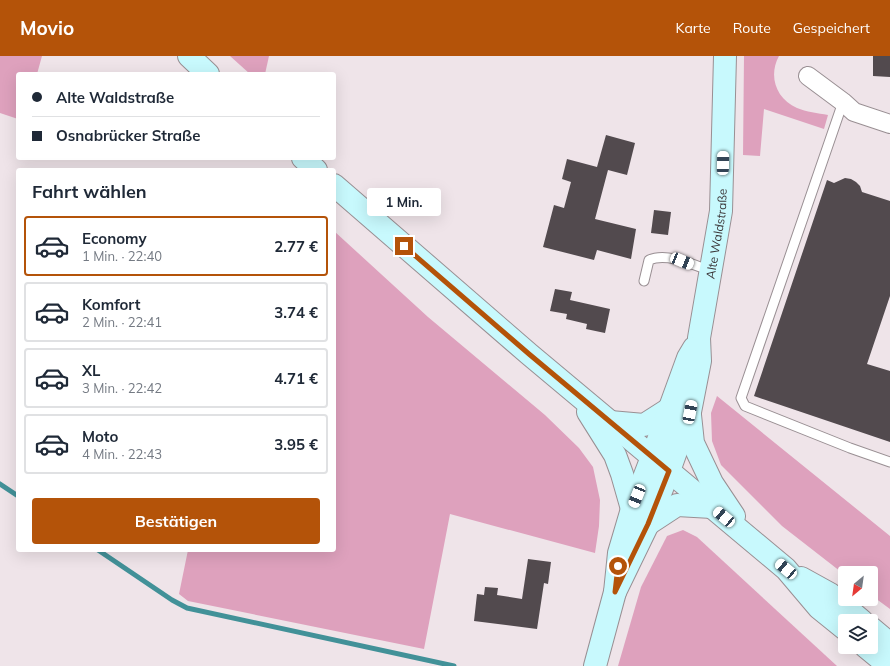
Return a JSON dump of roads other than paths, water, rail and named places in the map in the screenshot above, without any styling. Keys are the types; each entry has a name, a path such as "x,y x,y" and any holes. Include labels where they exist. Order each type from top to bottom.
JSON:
{"main road":[{"path":"189,56 206,72"},
{"name":"Alte Waldstraße","path":"615,592 648,524 669,471 688,358 699,338 712,271 721,211 725,56"},
{"path":"305,160 314,168"},
{"path":"336,187 576,394 746,536 786,569 830,594 854,614"},
{"path":"576,394 615,455 632,509"},
{"path":"610,422 644,425 680,411 712,483 746,536"},
{"name":"Alte Waldstraße","path":"595,666 615,592 619,553 632,509 652,457 680,411"},
{"path":"648,524 677,505 712,507"},
{"path":"786,569 819,608 838,623"},
{"path":"878,634 890,644"},
{"path":"874,654 889,666"}],"street":[{"path":"808,76 854,112 890,124"}],"lane":[{"path":"843,102 741,398 745,406 850,448 890,462"},
{"path":"644,281 649,260 656,257 682,261 712,271"}],"waterway":[{"path":"0,484 16,495"},
{"path":"101,552 172,600 187,608 454,666"}]}
